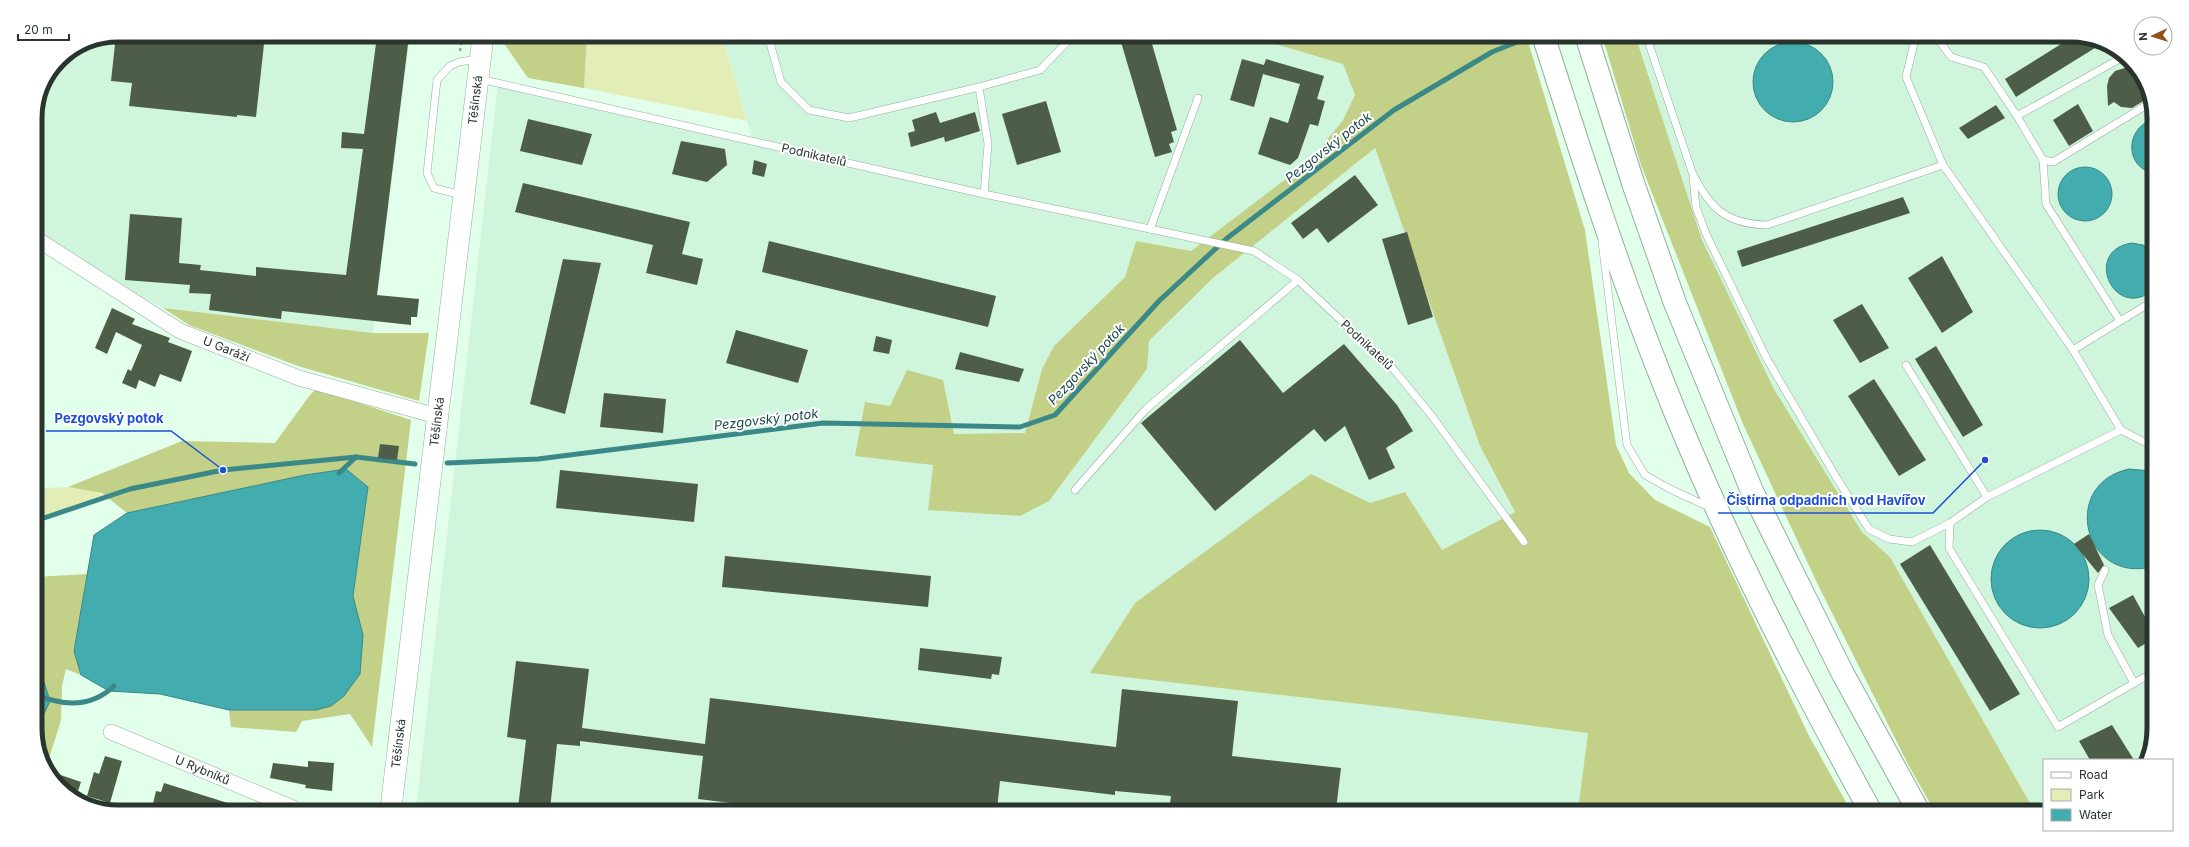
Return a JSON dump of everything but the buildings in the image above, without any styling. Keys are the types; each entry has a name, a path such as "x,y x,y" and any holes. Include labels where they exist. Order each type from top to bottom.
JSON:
{"highway":[{"path":"1545,42 1597,202 1663,383 1760,600 1805,691 1867,805"},
{"path":"1588,42 1632,183 1675,303 1752,491 1843,674 1915,805"}],"main road":[{"name":"Těšínská","path":"391,805 482,42"}],"street":[{"name":"U Garáží","path":"42,242 180,331 299,378 437,416"},
{"name":"U Rybníků","path":"111,732 286,805"}],"lane":[{"path":"770,42 781,82 809,110 849,118 979,87 1040,70 1067,42"},
{"path":"1648,42 1692,172 1709,201 1725,215 1746,223 1767,224 1943,165"},
{"path":"1914,42 1906,77 1943,165 2006,258 2073,350 2121,430 2147,443"},
{"path":"1940,42 1951,57 1984,67 2017,116 2043,160 2046,204 2120,321"},
{"path":"2017,116 2119,59"},
{"path":"463,195 434,188 427,173 437,80 450,66 464,61 479,69"},
{"name":"Podnikatelů","path":"479,69 984,194 1254,251 1298,280 1394,370 1432,416 1524,542"},
{"path":"979,87 988,144 984,194"},
{"path":"1150,229 1198,98"},
{"path":"2043,160 2053,162 2146,105"},
{"path":"1692,172 1696,207 1706,234 1767,359 1836,477 1869,529 1889,539 1912,542 1950,523 1987,497 2121,430"},
{"path":"1597,202 1627,445 1645,475 1670,489 1719,511"},
{"path":"1075,490 1146,409 1298,280"},
{"path":"2073,350 2147,303"},
{"path":"1906,365 1987,497"},
{"path":"1950,523 1949,548 2058,727 2147,676"},
{"path":"2105,570 2098,585 2108,635 2134,683"}],"shaded area":[{"path":"118,42 409,42 373,333 163,308 42,246 43,103 52,80 64,64 89,48 103,43"},
{"path":"724,42 1269,42 1343,64 1355,95 1343,120 1311,160 1191,251 1136,241 1125,277 1054,346 1042,369 1025,433 953,434 949,415 933,465 928,509 1146,369 1149,341 1213,278 1375,148 1480,446 1515,512 1442,550 1405,492 1370,503 1311,474 1090,673 1386,707 1588,733 1580,805 416,805 498,83 753,141"},
{"path":"1637,42 2071,42 2095,46 2104,50 2121,61 2128,68 2143,94 2147,113 2147,734 2146,744 2140,759 2043,759 2043,805 2031,805 1890,557 1862,532 1774,389 1702,240"}],"green space":[{"path":"503,42 587,42 584,88 528,78"},
{"path":"587,42 724,42 747,121 584,88"},
{"path":"1269,42 1528,42 1585,230 1616,445 1629,473 1655,500 1710,527 1809,736 1848,805 1580,805 1588,733 1386,707 1090,673 1135,603 1311,474 1370,503 1405,492 1442,550 1515,512 1480,446 1375,148 1213,278 1149,341 1147,369 1049,501 1020,516 928,510 933,465 855,456 865,402 890,406 907,370 943,380 954,434 1025,433 1042,369 1054,346 1125,277 1136,241 1191,251 1311,160 1343,120 1355,95 1343,64"},
{"path":"1604,42 1637,42 1702,240 1774,389 1862,532 1890,557 2031,805 1931,805 1909,766 1818,585 1743,424 1641,165"},
{"path":"163,308 373,333 429,333 419,401 298,366 189,325"},
{"path":"316,389 411,420 372,747 350,714 302,721 296,732 231,727 229,710 316,710 344,696 360,674 363,635 353,596 368,487 346,469 305,475 127,513 102,493 68,487 182,441 275,443"},
{"path":"42,486 44,488 86,489 101,493 106,497 42,519"},
{"path":"88,574 74,651 81,675 66,669 62,686 61,720 49,760 43,744 42,734 42,719 50,701 42,676 42,577"}],"water":[{"path":"1793,42 1808,45 1821,54 1830,67 1833,82 1830,97 1821,110 1808,119 1793,122 1778,119 1765,110 1756,97 1753,82 1756,67 1765,54 1778,45"},
{"path":"2147,122 2147,170 2137,164 2133,156 2132,148 2136,132 2142,125"},
{"path":"2085,167 2095,169 2104,175 2110,184 2112,194 2110,204 2104,213 2095,219 2085,221 2075,219 2066,213 2060,204 2058,194 2060,184 2066,175 2075,169"},
{"path":"2132,243 2147,247 2147,293 2139,297 2126,297 2116,291 2109,281 2106,269 2109,258 2117,248"},
{"path":"346,469 368,487 353,596 363,635 360,674 344,696 331,706 316,710 229,710 160,694 109,691 81,675 74,651 94,535 127,513 305,475"},
{"path":"2129,469 2147,471 2147,567 2128,568 2109,561 2096,547 2089,530 2088,511 2094,493 2107,478"},
{"path":"2040,530 2059,534 2075,544 2085,560 2089,579 2085,598 2075,614 2059,624 2040,628 2021,624 2005,614 1995,598 1991,579 1995,560 2005,544 2021,534"},
{"path":"42,676 50,701 42,718"}],"waterway":[{"name":"Pezgovský potok","path":"447,463 538,459 823,423 1020,427 1055,415 1159,301 1226,239 1394,110 1492,52 1517,42"},
{"path":"339,473 356,457"},
{"name":"Pezgovský potok","path":"42,519 130,489 223,470 356,457 415,464"},
{"path":"42,697 66,703 76,703 96,698 114,686"}],"place":[{"name":"Čistírna odpadních vod Havířov","path":"1985,460"},
{"name":"Pezgovský potok","path":"223,470"}]}
